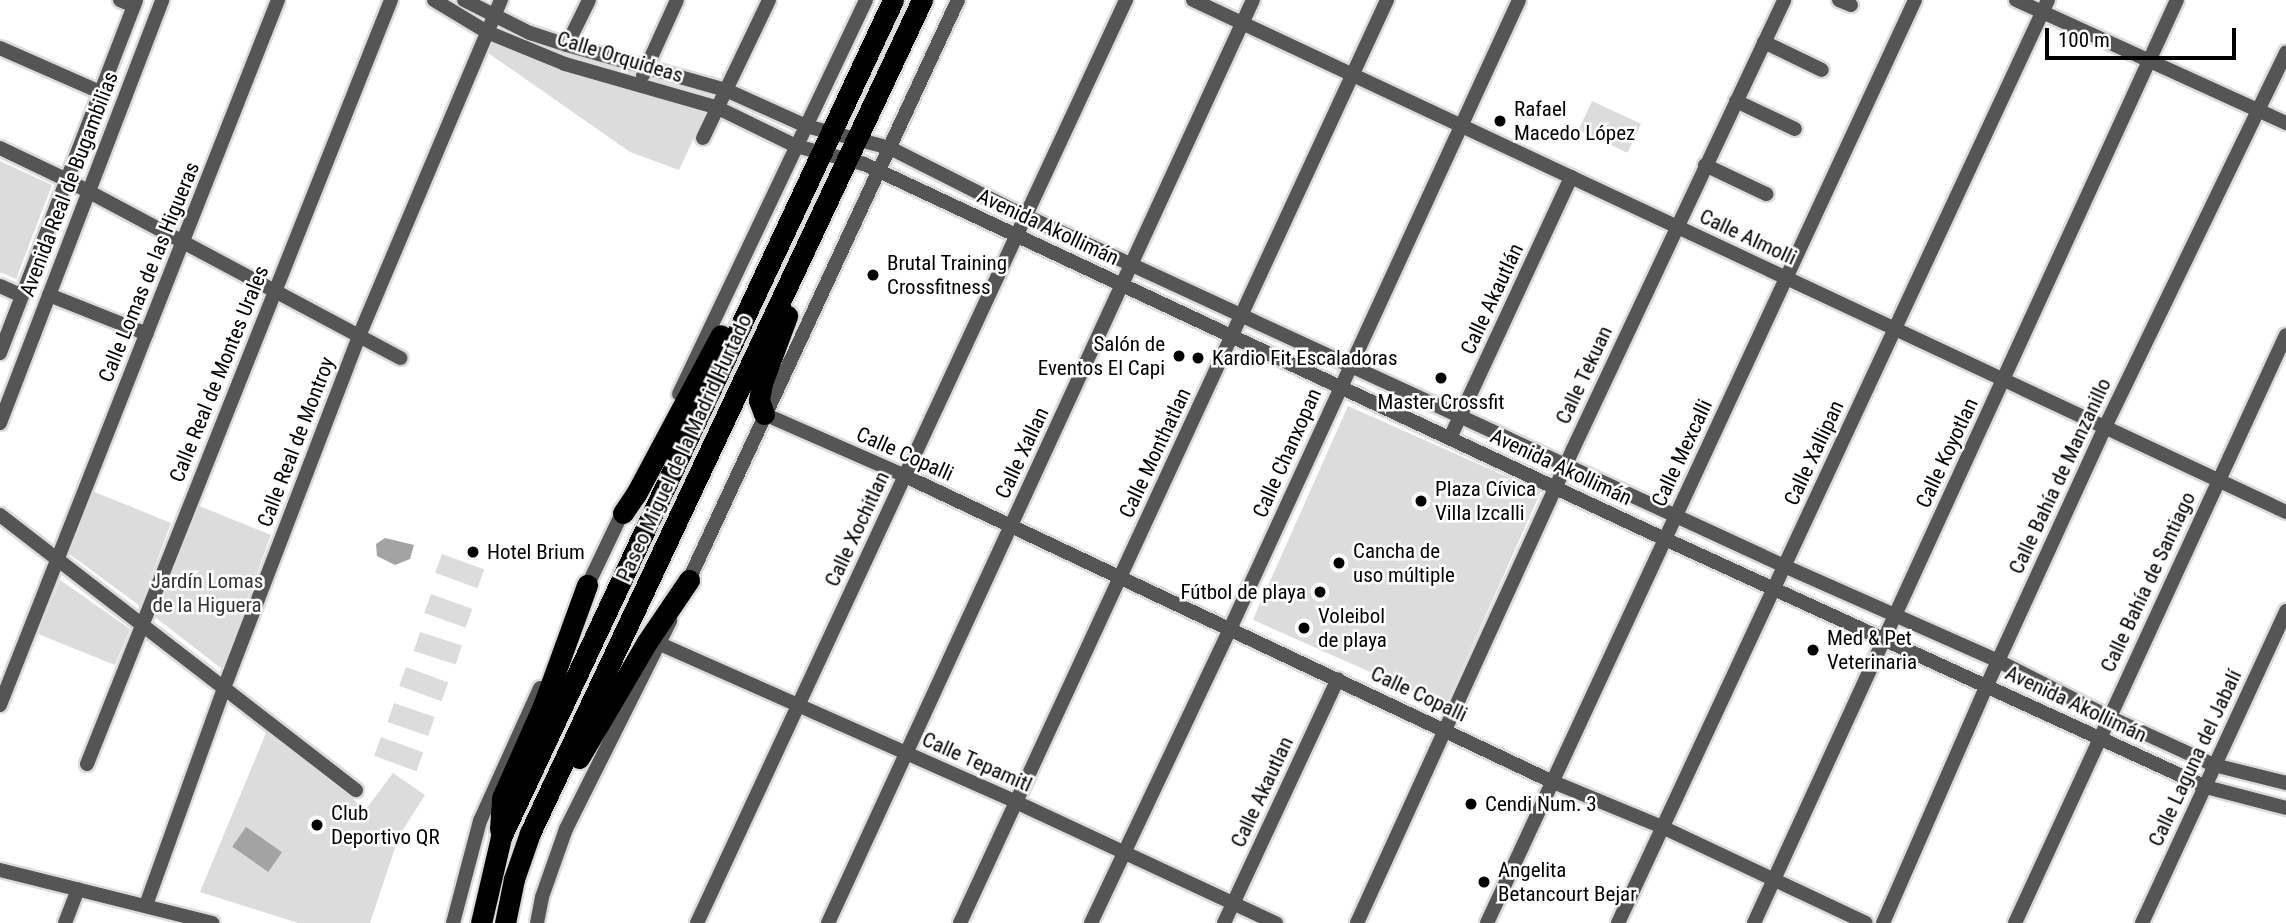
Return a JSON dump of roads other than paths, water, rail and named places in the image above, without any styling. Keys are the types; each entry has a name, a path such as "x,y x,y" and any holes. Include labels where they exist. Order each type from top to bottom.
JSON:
{"highway":[{"name":"Paseo Miguel de la Madrid Hurtado","path":"481,923 501,837 834,131 893,0"},
{"name":"Paseo Miguel de la Madrid Hurtado","path":"505,923 514,879 530,833 921,3"},
{"path":"623,513 636,494 760,263 789,223"},
{"path":"764,414 760,400 762,383 810,257 813,231"},
{"path":"530,833 557,795 647,642 689,580"},
{"path":"501,837 499,816 502,798 548,695 587,585"}],"street":[{"name":"Avenida Real de Bugambilias","path":"0,423 162,0"},
{"name":"Calle Lomas de las Higueras","path":"0,705 278,0"},
{"name":"Calle Real de Montes Urales","path":"87,764 391,0"},
{"name":"Calle Orquideas","path":"434,0 487,32 565,64 718,108 796,146 823,153"},
{"name":"Calle Orquideas","path":"464,0 494,16 566,45 726,90 806,126 834,131"},
{"name":"Calle Real de Montroy","path":"146,905 224,688 359,336 501,0"},
{"path":"566,45 589,0"},
{"path":"638,86 677,0"},
{"path":"703,138 769,0"},
{"path":"453,923 480,821 587,585 866,0"},
{"path":"537,923 542,897 566,829 660,644 764,414 958,0"},
{"name":"Calle Xochitlan","path":"697,923 1126,0"},
{"name":"Calle Almolli","path":"1193,0 2286,512"},
{"name":"Calle Xallan","path":"828,923 1253,0"},
{"name":"Calle Monthatlan","path":"960,923 1387,0"},
{"name":"Calle Chanxopan","path":"1091,923 1230,629 1519,0"},
{"name":"Calle Tekuan","path":"1357,923 1676,226 1784,0"},
{"name":"Calle Mexcalli","path":"1487,923 1915,0"},
{"path":"2016,0 2045,6 2149,61 2286,123"},
{"name":"Calle Koyotlan","path":"1754,923 2177,0"},
{"name":"Avenida Real de Bugambilias","path":"0,353 100,92 130,2"},
{"name":"Calle Xallipan","path":"1618,923 2045,6"},
{"path":"1764,42 1822,69"},
{"path":"0,48 100,92"},
{"name":"Calle Bahía de Manzanillo","path":"1883,923 1987,685 2105,427 2286,52"},
{"path":"1736,101 1795,129"},
{"name":"Avenida Akollimán","path":"834,131 890,148 1131,265 1567,463 1784,566 1998,661 2109,717 2214,765 2286,783"},
{"path":"0,148 89,191 401,358"},
{"name":"Avenida Akollimán","path":"823,153 850,158 1665,539 2206,787 2286,808"},
{"path":"1705,165 1766,194"},
{"name":"Calle Akautlán","path":"1450,438 1571,177"},
{"path":"0,286 22,296"},
{"path":"49,295 147,334"},
{"name":"Calle Bahía de Santiago","path":"2015,923 2286,335"},
{"name":"Calle Copalli","path":"764,414 905,476 1446,729 1553,782 1662,827 1866,923"},
{"path":"0,515 356,790"},
{"name":"Calle Laguna del Jabalí","path":"2142,923 2286,611"},
{"name":"Calle Tepamitl","path":"660,644 1016,802 1276,923"},
{"name":"Calle Akautlan","path":"1224,923 1338,679"},
{"path":"0,870 212,923"},
{"path":"65,923 78,889"}],"place":[{"name":"Rafael Macedo López","path":"1500,121"},
{"name":"Brutal Training Crossfitness","path":"873,275"},
{"name":"Salón de Eventos El Capi","path":"1179,356"},
{"name":"Kardio Fit Escaladoras","path":"1198,358"},
{"name":"Master Crossfit","path":"1441,378"},
{"name":"Plaza Cívica Villa Izcalli","path":"1421,501"},
{"name":"Hotel Brium","path":"473,552"},
{"name":"Cancha de uso múltiple","path":"1339,563"},
{"name":"Fútbol de playa","path":"1320,592"},
{"name":"Voleibol de playa","path":"1304,628"},
{"name":"Med & Pet Veterinaria","path":"1813,650"},
{"name":"Cendi Num. 3","path":"1471,804"},
{"name":"Club Deportivo QR","path":"317,825"},
{"name":"Angelita Betancourt Bejar","path":"1484,882"}],"park label":[{"name":"Jardín Lomas de la Higuera","path":"207,593"}]}
